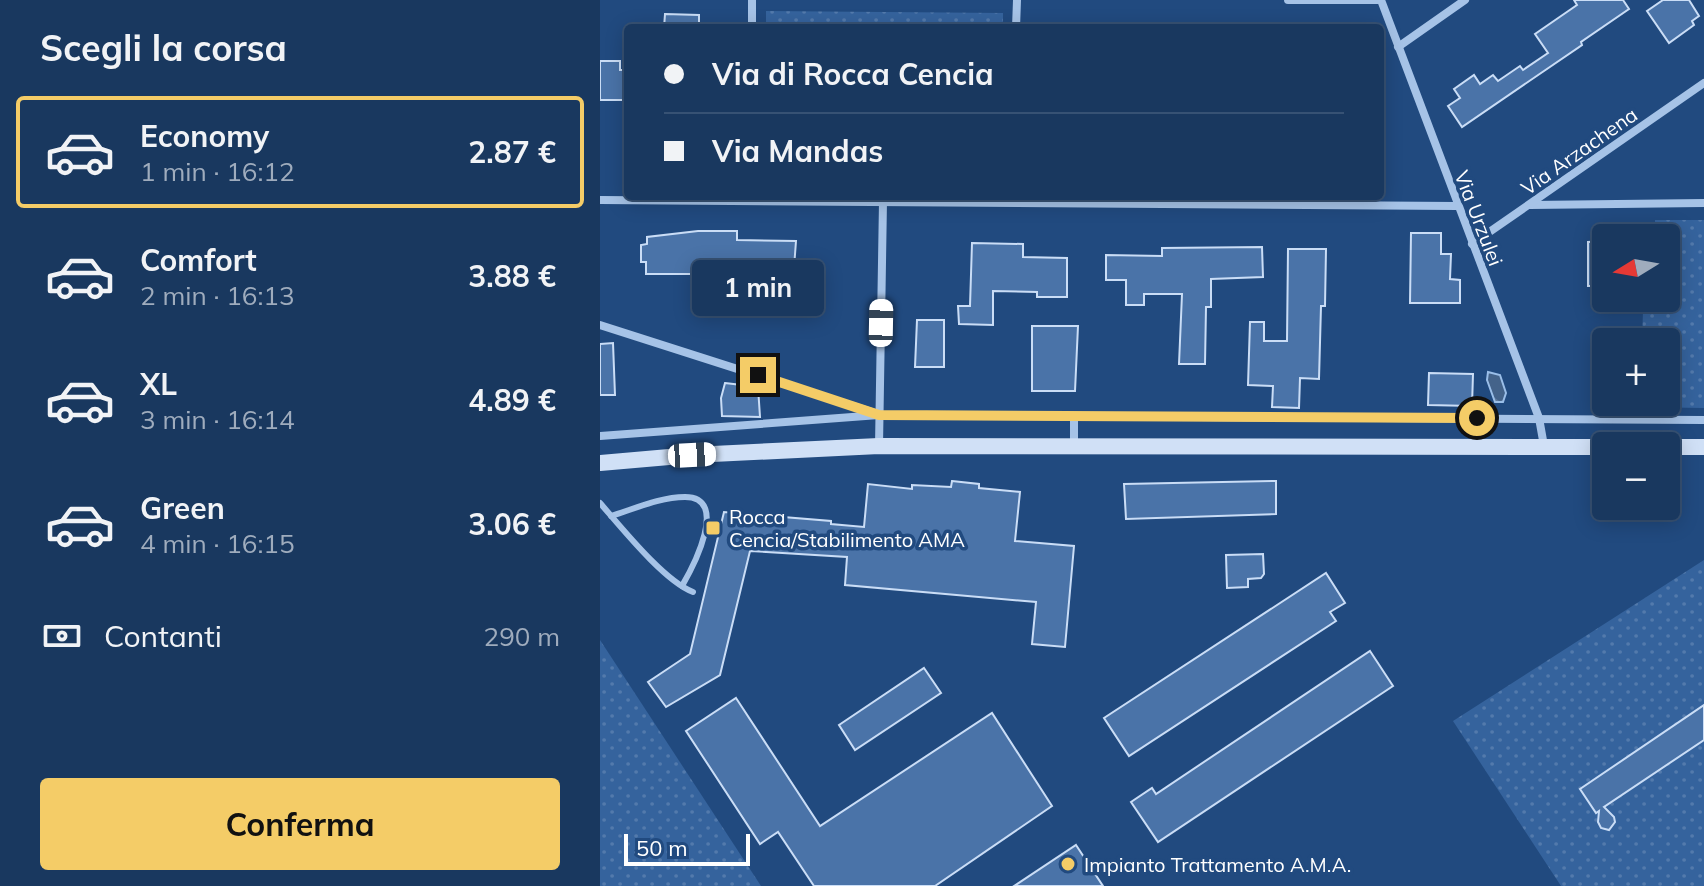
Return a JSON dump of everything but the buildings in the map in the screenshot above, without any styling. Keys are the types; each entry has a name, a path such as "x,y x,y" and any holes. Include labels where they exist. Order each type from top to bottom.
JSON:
{"main road":[{"path":"600,463 879,446 1592,447"},
{"path":"1680,447 1704,447"}],"street":[{"path":"752,0 752,24"},
{"path":"1016,24 1017,0"},
{"path":"1288,0 1381,0"},
{"name":"Via Urzulei","path":"1381,0 1539,418 1544,447"},
{"path":"1398,47 1465,0"},
{"name":"Via Arzachena","path":"1472,244 1704,83"},
{"path":"600,200 624,200"},
{"path":"818,200 949,200"},
{"path":"1078,200 1457,206"},
{"path":"879,446 883,201"},
{"path":"1530,205 1704,203"},
{"path":"600,325 879,415"},
{"path":"600,436 879,415 1704,420"},
{"path":"1074,416 1074,445"}],"lane":[{"path":"611,516 674,498 696,498 701,502 707,516 706,525 697,559 682,586"},
{"path":"600,503 634,541 682,586 693,592"}],"shaded area":[{"path":"766,11 1003,13 1003,24 766,24"},
{"path":"1655,220 1704,220 1704,408 1680,408 1680,328 1642,328 1643,312 1680,312 1680,224 1655,224"},
{"path":"1704,560 1704,886 1561,886 1453,721"},
{"path":"600,640 761,886 600,886"}],"water":[{"path":"1488,372 1500,375 1506,393 1503,402 1495,402 1487,380"}],"place":[{"name":"Rocca Cencia/Stabilimento AMA","path":"713,528"},
{"name":"Impianto Trattamento A.M.A.","path":"1068,864"}],"route":[{"path":"758,375 879,415 1477,418"}]}
